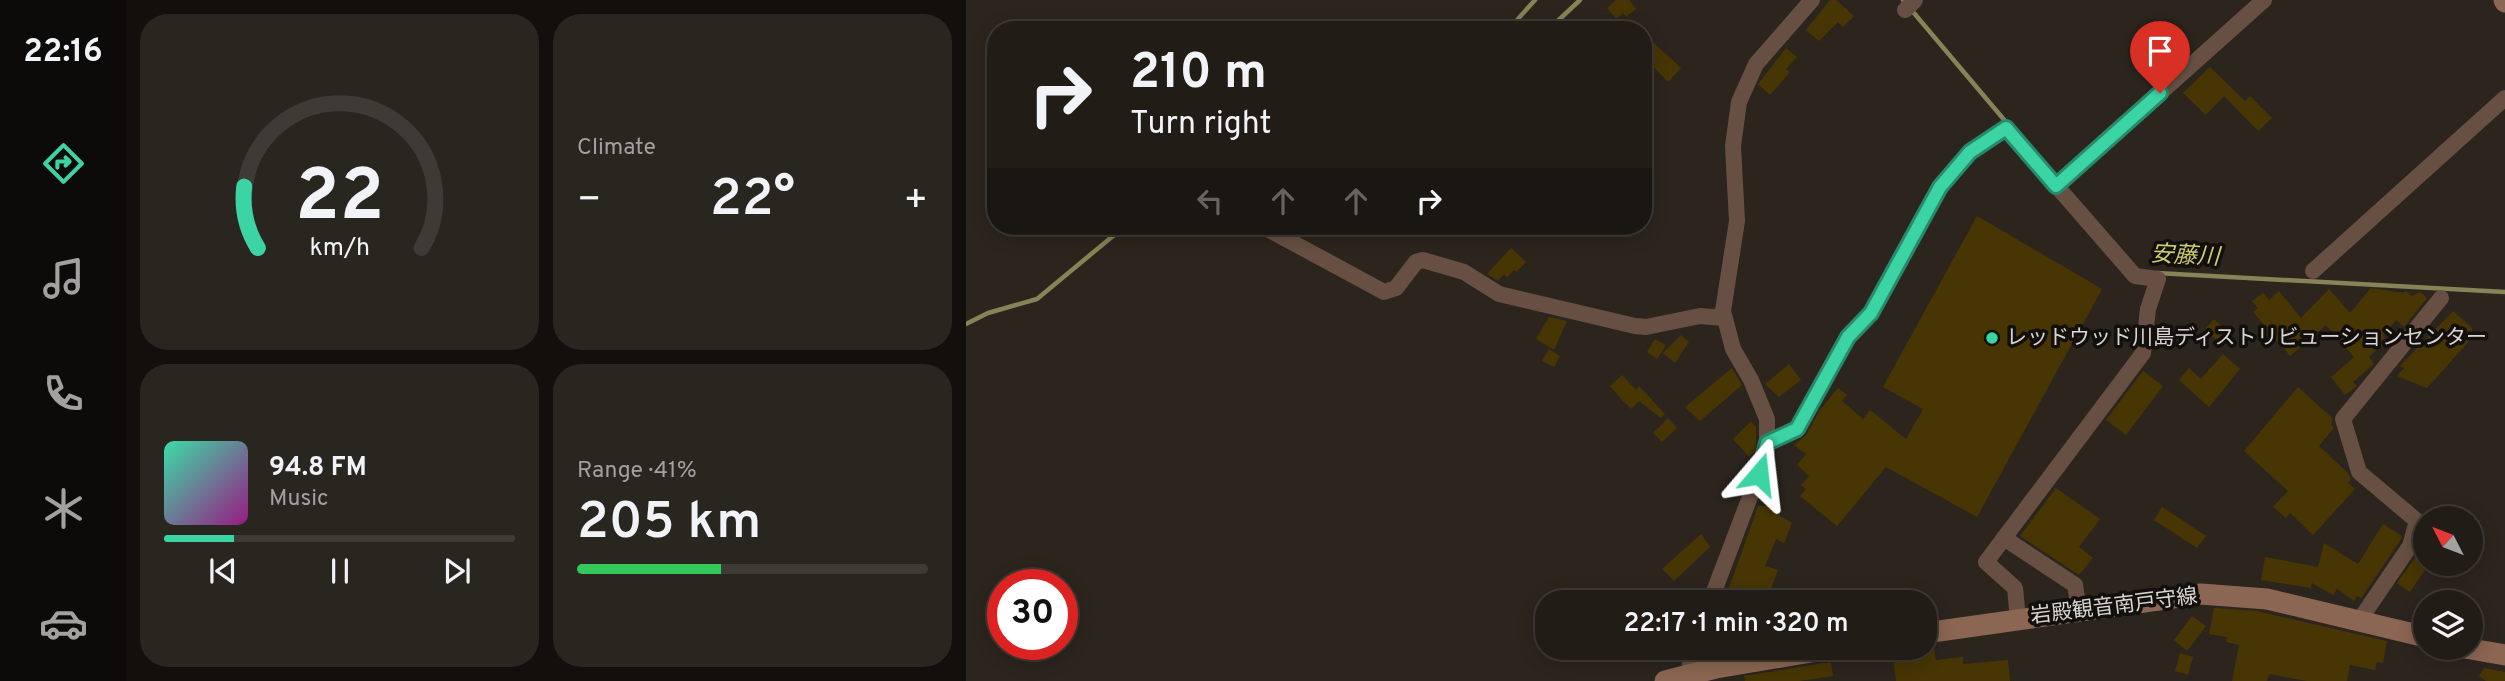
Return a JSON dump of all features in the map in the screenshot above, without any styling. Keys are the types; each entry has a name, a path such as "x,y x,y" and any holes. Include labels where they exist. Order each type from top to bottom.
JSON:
{"main road":[{"name":"岩殿観音南戸守線","path":"1937,631 2201,594 2267,599 2413,634"},
{"path":"2483,651 2505,655"},
{"path":"1665,681 1767,660"}],"street":[{"path":"1715,590 1767,452 1767,419 1751,380 1733,349 1724,318 1723,296 1737,221 1733,146 1739,102 1756,64 1812,0"},
{"path":"2056,186 2264,0"},
{"path":"2313,271 2505,98"},
{"path":"1767,443 1797,429 1848,337 1871,313 1940,187 1970,152 2006,128 2135,276 2158,279 2148,309 2143,353 1986,562 2015,588 2018,619"},
{"path":"1279,235 1384,292 1396,288 1416,262 1423,260 1464,272 1499,294 1635,326 1700,316 1724,318"},
{"path":"2359,621 2410,546 2417,521 2359,472 2343,419 2441,298"},
{"path":"2004,538 2075,585 2079,610"},
{"path":"1689,674 1691,660"}],"building":[{"path":"1616,0 1629,0 1636,9 1626,17 1623,13 1616,19 1607,8"},
{"path":"1830,0 1836,0 1854,16 1843,27 1838,22 1819,41 1806,30"},
{"path":"1652,41 1681,68 1668,82 1652,65"},
{"path":"1786,48 1797,57 1786,69 1790,72 1770,95 1758,84"},
{"path":"2210,67 2245,101 2250,96 2272,118 2258,131 2224,96 2206,115 2183,93"},
{"name":"レッドウッド川島ディストリビューションセンター","path":"1977,216 2102,289 1977,517 1886,467 1837,526 1800,496 1806,489 1801,485 1809,476 1797,465 1806,454 1794,445 1806,435 1820,410 1838,388 1847,395 1842,401 1863,419 1870,410 1906,439 1923,409 1883,387"},
{"path":"1511,248 1526,262 1516,272 1514,270 1507,277 1504,274 1498,281 1487,274"},
{"path":"2371,288 2404,293 2406,291 2412,296 2420,292 2427,298 2404,327 2396,320 2383,336 2387,340 2369,357 2374,364 2353,382 2357,386 2345,395 2331,377 2354,357 2326,325 2290,356 2253,312 2258,308 2252,301 2263,293 2269,300 2279,291 2301,318 2329,289 2350,313"},
{"path":"2453,311 2472,328 2470,340 2427,388 2397,376 2404,368 2400,366"},
{"path":"1549,317 1567,321 1554,350 1536,339"},
{"path":"2214,319 2231,335 2222,345 2205,329"},
{"path":"1681,335 1689,342 1675,363 1663,353"},
{"path":"1655,339 1666,345 1657,359 1647,352"},
{"path":"1549,349 1560,356 1554,367 1542,361"},
{"path":"2223,354 2240,369 2209,407 2179,380 2189,368 2201,379"},
{"path":"1789,364 1801,380 1779,397 1765,384"},
{"path":"1732,368 1742,385 1700,421 1685,407"},
{"path":"2143,371 2163,386 2126,435 2106,420"},
{"path":"1622,375 1636,390 1639,386 1665,414 1661,418 1639,401 1631,409 1623,401 1610,386"},
{"path":"2298,387 2333,419 2331,425 2334,428 2319,446 2348,473 2351,479 2348,483 2355,489 2313,535 2290,513 2286,518 2273,507 2288,491 2244,451"},
{"path":"1668,418 1677,428 1662,442 1653,433"},
{"path":"1751,421 1756,427 1756,450 1749,457 1733,439"},
{"path":"2056,488 2100,519 2079,547 2093,558 2079,575 2020,536"},
{"path":"1768,501 1779,506 1776,513 1792,523 1784,543 1776,539 1765,566 1778,570 1770,590 1728,590 1758,506 1766,506"},
{"path":"2162,507 2206,536 2197,548 2154,520"},
{"path":"2383,524 2402,536 2361,598 2357,596 2354,601 2337,589 2333,595 2312,583 2311,588 2261,580 2265,557 2318,567 2324,543 2358,564"},
{"path":"1701,534 1710,547 1674,581 1662,569"},
{"path":"2413,561 2413,576 2421,576 2410,592 2397,583"},
{"path":"2214,608 2257,611 2387,641 2383,663 2377,662 2375,670 2350,665 2347,681 2307,681 2269,674 2267,681 2232,681 2239,645 2226,642 2227,637 2209,634"},
{"path":"2192,616 2206,626 2187,651 2174,640"},
{"path":"2180,653 2193,657 2188,675 2175,671"},
{"path":"1963,657 1963,664 2008,660 2010,681 1896,681 1893,660"},
{"path":"1831,662 1833,676 1799,681 1745,681 1744,676"},
{"path":"2484,668 2505,672 2505,681 2486,681 2479,676"}],"waterway":[{"path":"1516,21 1535,0"},
{"path":"1558,21 1580,0"},
{"name":"安藤川","path":"1903,0 2006,122"},
{"path":"966,324 988,313 1037,299 1114,235"},
{"name":"安藤川","path":"2157,273 2505,292"}],"place":[{"name":"レッドウッド川島ディストリビューションセンター","path":"1992,338"}],"route":[{"path":"1759,474 1767,452 1767,443 1797,429 1848,337 1871,313 1940,187 1970,152 2006,128 2056,186 2160,93"}]}
